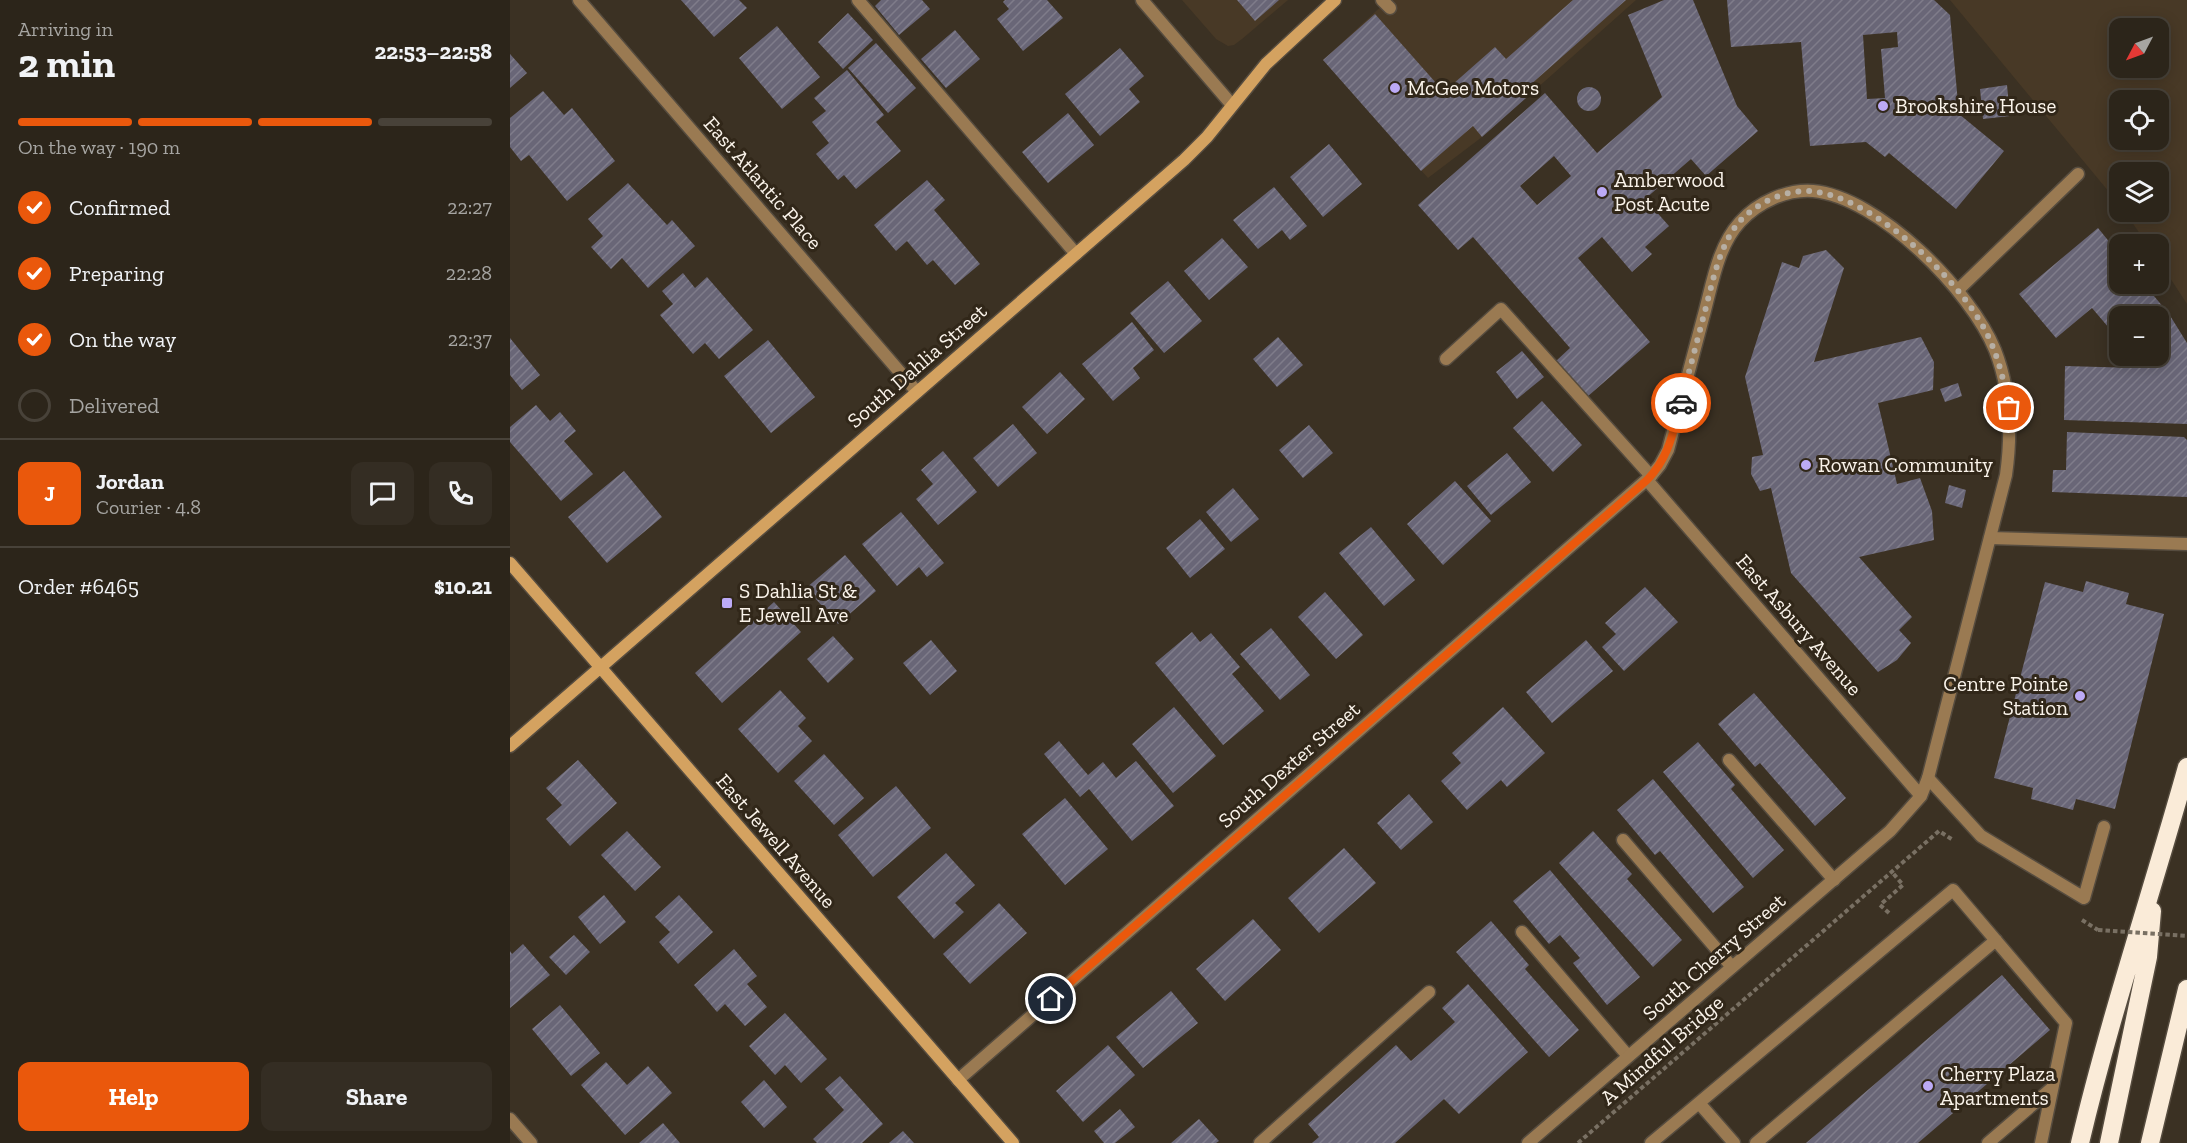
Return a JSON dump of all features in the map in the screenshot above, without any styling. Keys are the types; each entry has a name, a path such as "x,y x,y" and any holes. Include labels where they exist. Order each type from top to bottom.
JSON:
{"highway":[{"path":"2080,1143 2141,920 2187,767"},
{"path":"2109,1143 2148,957 2156,876"},
{"path":"2150,1143 2187,989"}],"street":[{"name":"East Atlantic Place","path":"579,0 917,392"},
{"path":"858,0 1076,254"},
{"path":"1142,0 1232,105"},
{"name":"South Dahlia Street","path":"510,746 1201,144 1284,45 1335,0"},
{"path":"1958,290 2079,174"},
{"name":"South Dexter Street","path":"958,1080 1649,478 1660,465 1668,450 1720,258 1738,224 1761,204 1786,194 1810,191 1834,196 1855,204 1907,240 1958,290 1977,316 1994,347 2004,379 2011,429 2006,475 1928,778 1921,796"},
{"name":"East Asbury Avenue","path":"1446,359 1501,309 1921,796"},
{"path":"1990,538 2187,544"},
{"name":"East Jewell Avenue","path":"510,563 1013,1143"},
{"path":"1729,760 1833,880"},
{"path":"1928,778 1981,836 2084,898 2104,827"},
{"name":"South Cherry Street","path":"1528,1143 1890,831 1921,796"},
{"path":"1623,840 1732,967"},
{"path":"1651,1143 1953,890 2066,1023 2040,1143"},
{"path":"1522,932 1628,1056"},
{"path":"1756,1143 1996,940"},
{"path":"1260,1143 1429,992"},
{"path":"1988,1143 2052,1088"},
{"path":"1699,1103 1734,1143"},
{"path":"510,1119 531,1143"}],"path":[{"path":"1892,872 1903,885 1880,905 1888,914 1895,908"},
{"path":"2098,930 2187,936"},
{"name":"A Mindful Bridge","path":"1578,1143 1765,981"}],"shaded area":[{"path":"1182,0 1288,0 1242,39 1228,46 1216,39"},
{"name":"McGee Motors","path":"1388,0 1636,0 1482,137 1428,178 1323,60"},
{"path":"1950,0 2187,0 2187,304 2169,276 2169,234 2140,234 2132,222 2169,222 2169,162 2109,162 2109,192"}],"building":[{"path":"681,0 739,0 747,8 714,37"},
{"path":"881,0 922,0 930,9 899,35 875,6"},
{"path":"1005,0 1047,0 1063,18 1023,51 997,19 1009,9 1003,2"},
{"path":"1237,0 1279,0 1255,21"},
{"name":"McGee Motors","path":"1573,0 1626,0 1529,86 1534,91 1482,137 1473,126 1421,171 1323,60 1375,14 1444,92 1495,47 1506,59"},
{"name":"Amberwood Post Acute","path":"1664,0 1693,0 1737,106 1758,131 1706,176 1691,159 1645,199 1669,226 1645,247 1652,254 1632,272 1602,237 1578,258 1650,342 1587,397 1556,361 1570,348 1473,237 1458,250 1418,205 1545,93 1597,153 1662,97 1628,15","holes":["1554,156 1571,176 1537,205 1520,186"]},
{"name":"Brookshire House","path":"1727,0 1934,0 1950,15 1959,114 2004,151 1956,209 1889,153 1885,157 1866,142 1810,146 1801,42 1731,47","holes":["1897,32 1898,47 1881,49 1885,98 1867,99 1863,35"]},
{"path":"848,13 873,40 843,69 818,42"},
{"path":"777,26 820,77 782,109 739,58"},
{"path":"955,30 980,59 946,88 921,59"},
{"path":"876,43 916,88 888,113 848,68"},
{"path":"1120,48 1144,76 1129,89 1140,102 1100,136 1065,94"},
{"path":"510,54 527,73 510,88"},
{"path":"847,70 884,115 876,122 901,151 856,189 844,175 838,180 816,154 829,143 812,122 826,111 814,98"},
{"path":"2007,85 2010,116 1983,119 1980,89"},
{"path":"1589,87 1597,91 1601,99 1597,107 1589,111 1581,107 1577,99 1581,91"},
{"path":"543,91 564,115 572,108 615,161 567,201 529,155 521,161 510,147 510,118"},
{"path":"1068,113 1094,145 1048,183 1022,152"},
{"path":"1329,144 1362,184 1323,217 1290,177"},
{"path":"927,180 945,200 934,210 980,264 955,285 933,260 927,265 907,241 896,251 874,225"},
{"path":"628,183 667,225 672,220 695,246 648,288 622,258 611,269 591,247 603,236 588,219"},
{"path":"1274,187 1307,226 1290,240 1282,230 1258,249 1233,220"},
{"path":"2098,228 2109,242 2109,294 2152,294 2162,306 2109,306 2109,328 2092,308 2056,338 2019,294"},
{"path":"1222,238 1248,267 1209,300 1184,271"},
{"name":"Rowan Community","path":"1826,250 1844,268 1814,362 1921,337 1934,362 1933,390 1878,403 1897,484 1920,478 1932,511 1934,540 1859,557 1912,617 1899,630 1911,643 1897,660 1878,672 1791,573 1771,488 1760,491 1751,474 1752,457 1763,455 1745,377 1782,262 1799,268 1803,256"},
{"path":"683,273 695,288 707,277 753,330 719,359 705,343 693,354 660,315 673,304 662,291"},
{"path":"1168,281 1202,321 1164,353 1130,313"},
{"path":"2169,314 2187,343 2187,424 2064,420 2065,366 2136,368 2135,366 2169,366"},
{"path":"1132,322 1154,350 1133,368 1140,378 1113,401 1082,364"},
{"path":"1278,337 1303,365 1277,387 1253,359"},
{"path":"510,338 540,375 522,390 510,375"},
{"path":"768,340 815,397 771,433 724,376"},
{"path":"1522,351 1544,377 1517,399 1496,372"},
{"path":"1060,372 1085,399 1047,434 1022,407"},
{"path":"1958,383 1962,396 1945,402 1940,389"},
{"path":"1542,401 1582,445 1553,472 1513,428"},
{"path":"536,405 550,421 560,412 576,431 564,441 593,474 561,501 510,442 510,427"},
{"path":"1013,424 1037,453 998,487 973,458"},
{"path":"1309,425 1333,453 1303,478 1279,450"},
{"path":"2067,432 2184,437 2187,440 2187,497 2052,492 2053,470 2066,470"},
{"path":"943,451 977,492 938,525 916,499 933,484 921,470"},
{"path":"1507,453 1531,482 1491,515 1467,486"},
{"path":"624,471 662,517 607,563 568,517"},
{"path":"1455,481 1491,521 1443,565 1407,524"},
{"path":"1949,485 1966,490 1962,508 1945,503"},
{"path":"1233,488 1259,519 1231,542 1206,512"},
{"path":"901,512 944,563 927,577 919,567 897,586 862,544"},
{"path":"1200,519 1225,549 1190,578 1166,548"},
{"path":"1371,527 1415,580 1384,606 1339,553"},
{"path":"845,555 876,591 838,624 806,588"},
{"name":"Centre Pointe Station","path":"2086,581 2129,593 2126,604 2164,614 2115,809 2076,799 2073,810 2031,799 2033,788 1994,778 2045,582 2083,592"},
{"path":"1645,587 1678,622 1624,671 1602,647 1616,634 1605,623"},
{"path":"1325,592 1363,635 1336,659 1298,617"},
{"path":"774,602 801,632 722,703 695,673"},
{"path":"1271,628 1310,675 1280,700 1240,654"},
{"path":"1192,632 1200,642 1211,633 1240,667 1232,674 1264,711 1223,745 1155,663"},
{"path":"833,636 854,659 828,683 807,659"},
{"path":"931,640 957,671 930,695 903,663"},
{"path":"1586,640 1613,671 1552,723 1526,692"},
{"path":"780,690 806,718 798,726 812,741 778,773 738,729"},
{"path":"1754,693 1846,798 1815,826 1760,763 1755,767 1718,724"},
{"path":"1174,707 1216,756 1173,793 1132,744"},
{"path":"1503,707 1545,753 1507,787 1501,780 1467,810 1441,781 1461,763 1452,753"},
{"path":"1059,741 1088,775 1103,762 1116,778 1136,761 1174,806 1132,841 1089,789 1080,797 1044,754"},
{"path":"1698,742 1735,785 1731,789 1784,850 1753,878 1663,772"},
{"path":"824,754 864,798 834,825 794,781"},
{"path":"578,760 617,803 570,846 546,819 562,805 546,788"},
{"path":"1653,779 1744,887 1713,913 1660,851 1655,855 1617,810"},
{"path":"896,786 931,828 873,877 838,835"},
{"path":"1409,794 1433,822 1401,850 1377,823"},
{"path":"1065,798 1108,849 1065,885 1022,834"},
{"path":"627,831 661,867 635,891 601,855"},
{"path":"1593,831 1632,874 1627,879 1682,940 1653,967 1559,863"},
{"path":"1344,848 1376,883 1319,933 1288,898"},
{"path":"946,853 975,885 955,903 964,912 934,939 897,897"},
{"path":"1550,870 1640,977 1607,1005 1573,963 1580,958 1560,935 1549,944 1513,901"},
{"path":"604,895 626,922 600,944 578,917"},
{"path":"679,895 713,932 678,964 659,942 670,932 655,917"},
{"path":"999,903 1027,933 970,984 943,954"},
{"path":"1253,919 1281,950 1225,1001 1196,969"},
{"path":"1491,921 1529,965 1525,969 1579,1030 1549,1057 1456,952"},
{"path":"574,935 590,952 566,975 549,957"},
{"path":"523,944 550,975 510,1008 510,951 512,954"},
{"path":"734,949 757,976 747,984 767,1007 745,1026 725,1004 717,1012 694,985"},
{"name":"Cherry Plaza Apartments","path":"2002,975 2050,1030 1918,1143 1806,1143"},
{"path":"1468,984 1528,1052 1459,1114 1444,1099 1395,1143 1312,1143 1319,1137 1308,1124 1396,1045 1411,1061 1455,1022 1442,1008"},
{"path":"1171,991 1198,1023 1143,1068 1116,1037"},
{"path":"560,1005 600,1053 571,1076 532,1029"},
{"path":"785,1013 827,1059 801,1083 785,1065 775,1075 749,1046"},
{"path":"1108,1045 1135,1075 1083,1122 1056,1091"},
{"path":"606,1062 627,1085 648,1066 672,1093 625,1135 581,1085"},
{"path":"840,1076 883,1124 862,1143 817,1143 813,1139 844,1110 825,1089"},
{"path":"764,1080 787,1107 764,1128 741,1102"},
{"path":"1120,1109 1135,1127 1115,1143 1104,1143 1094,1131"},
{"path":"1199,1119 1219,1141 1216,1143 1171,1143"},
{"path":"663,1123 680,1143 639,1143"},
{"path":"903,1131 914,1143 889,1143"}],"way so far":[{"path":"1681,403 1716,269 1731,235 1744,217 1761,204 1786,194 1810,191 1855,204 1876,218 1907,240 1962,294 1983,325 1994,347 2004,379 2009,408"}],"place":[{"name":"McGee Motors","path":"1395,88"},
{"name":"Brookshire House","path":"1883,106"},
{"name":"Amberwood Post Acute","path":"1602,192"},
{"name":"Rowan Community","path":"1806,465"},
{"name":"S Dahlia St & E Jewell Ave","path":"727,603"},
{"name":"Centre Pointe Station","path":"2080,696"},
{"name":"Cherry Plaza Apartments","path":"1928,1086"}],"route":[{"path":"1051,999 1647,480 1660,465 1668,450 1681,403"}]}
